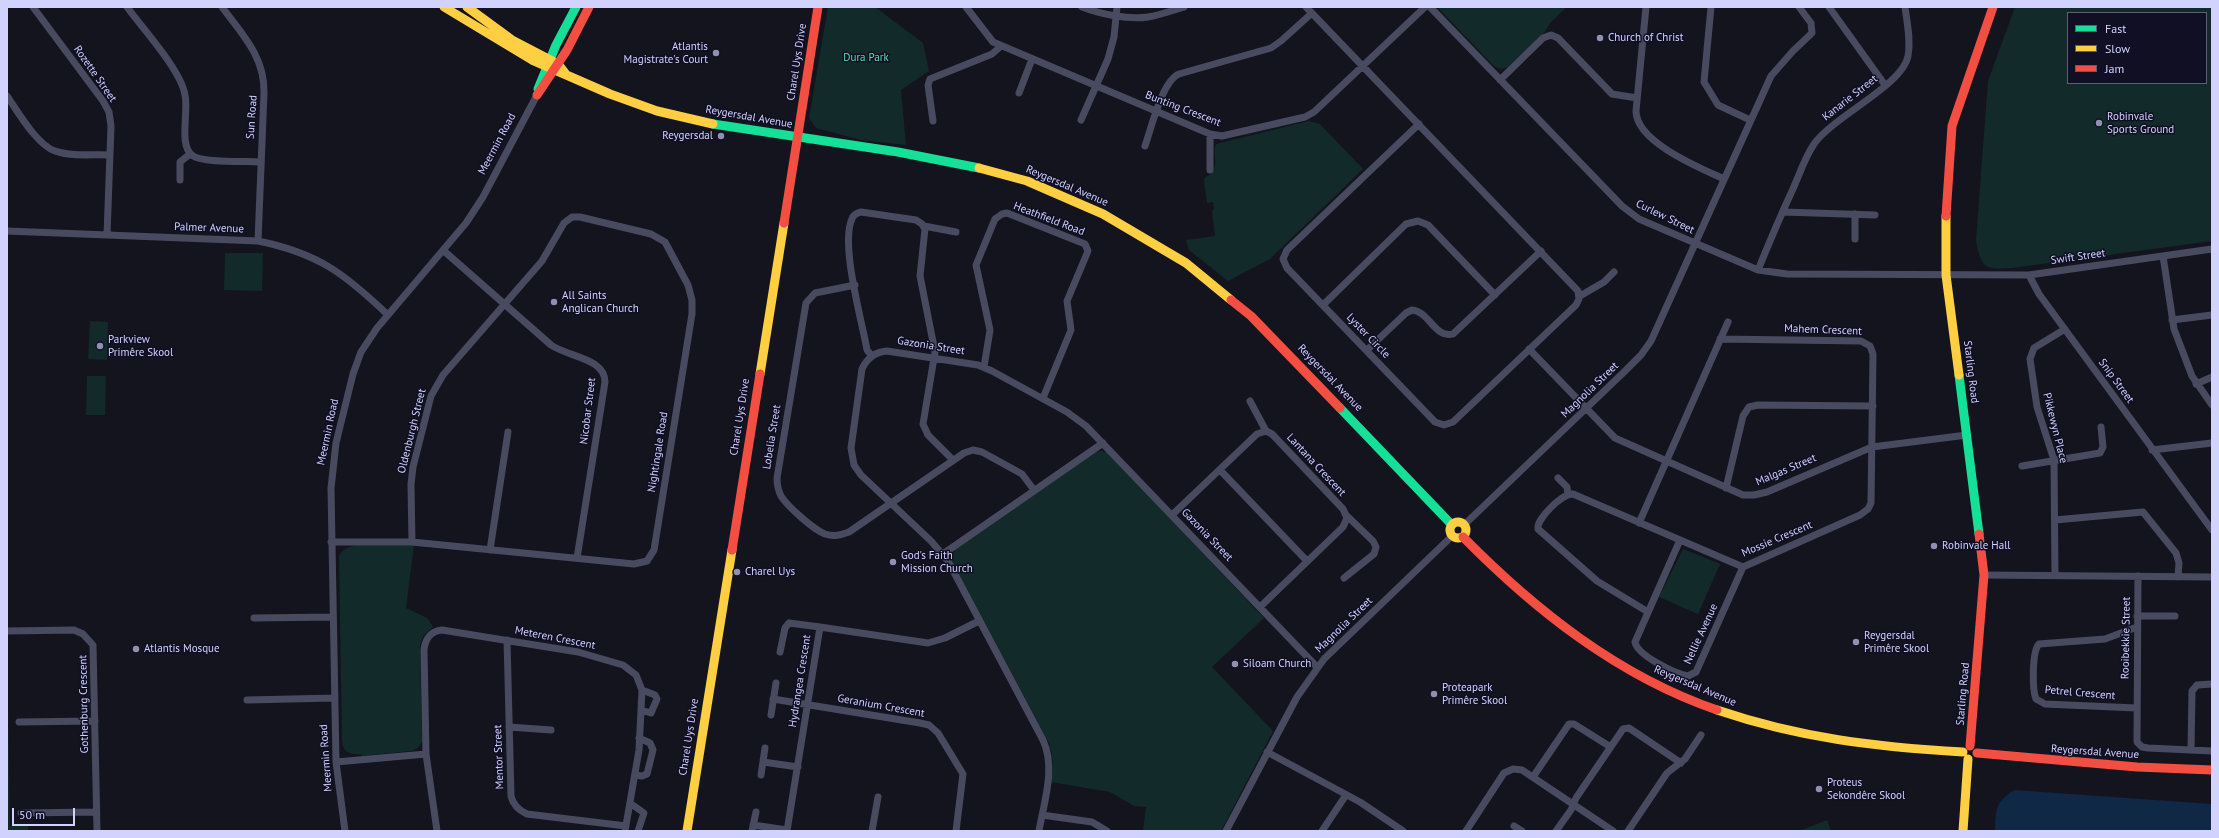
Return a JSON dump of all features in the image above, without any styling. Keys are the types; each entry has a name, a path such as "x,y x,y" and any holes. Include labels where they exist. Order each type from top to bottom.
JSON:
{"main road":[{"name":"Reygersdal Avenue","path":"444,7 532,60 552,65"},
{"name":"Reygersdal Avenue","path":"467,7 512,40 566,74 610,94 656,111 685,119 797,138 923,156 1019,178 1076,201 1135,231 1195,270 1260,324 1452,525"},
{"path":"552,65 576,7"},
{"path":"552,65 589,7"},
{"name":"Charel Uys Drive","path":"687,831 818,7"},
{"name":"Starling Road","path":"1970,746 1984,574 1946,275 1946,207 1948,154 1952,126 1993,7"},
{"name":"Meermin Road","path":"537,95 552,65"},
{"path":"1457,522 1464,525 1466,529 1464,536 1457,539 1452,536 1450,529 1452,525 1457,522"},
{"name":"Reygersdal Avenue","path":"1464,536 1514,587 1570,632 1629,669 1691,700 1755,723 1810,736 1966,756"},
{"path":"1963,831 1966,747 1974,747 1977,753 1975,757 1966,756"},
{"name":"Reygersdal Avenue","path":"1977,753 2137,767 2212,770"}],"street":[{"name":"Rozette Street","path":"32,7 106,106 111,126 107,235"},
{"path":"127,7 180,80 186,99 185,143 190,154 202,160 260,162"},
{"name":"Sun Road","path":"222,7 251,46 263,73 264,93 260,162 258,241"},
{"name":"Bunting Crescent","path":"966,7 993,42 1001,46 1210,134 1229,135 1310,115 1322,106 1364,67 1424,7"},
{"path":"1082,7 1092,11 1116,15 1146,17 1184,7"},
{"path":"1081,120 1111,51 1117,7"},
{"path":"1306,7 1577,288 1580,296"},
{"name":"Curlew Street","path":"1430,7 1622,206 1640,219 1758,270 1787,274 1946,275"},
{"path":"1646,7 1636,115 1641,127 1673,155 1724,179"},
{"path":"1711,7 1704,82 1718,105 1750,120"},
{"name":"Magnolia Street","path":"1464,525 1587,409 1646,349 1696,244 1750,120 1772,76 1793,51 1812,33 1811,22 1799,7"},
{"path":"1829,7 1885,85"},
{"name":"Kanarie Street","path":"1758,270 1782,212 1814,144 1840,118 1898,74 1908,57 1909,40 1905,7"},
{"path":"1145,146 1170,81 1176,75 1271,48 1282,41 1312,13"},
{"path":"1500,80 1543,38 1551,35 1558,38 1612,94 1637,98"},
{"path":"933,121 928,85 930,79 992,54 1001,46"},
{"path":"1019,93 1032,59"},
{"name":"Meermin Road","path":"345,831 336,762 331,542 332,473 338,433 359,358 371,336 444,251 475,210 537,95"},
{"path":"7,96 42,143 51,149 60,152 110,155"},
{"name":"Lyster Circle","path":"1419,124 1284,254 1285,266 1435,422 1444,425 1453,422 1576,304 1580,296 1604,282 1614,272"},
{"path":"1210,134 1210,170"},
{"path":"180,180 180,162 190,154"},
{"path":"956,232 924,226 916,220 864,212 856,214 851,221 848,242 867,350 872,356 862,369 851,454 857,470 943,554 1046,746 1049,765 1039,831"},
{"path":"1782,212 1875,215"},
{"name":"Heathfield Road","path":"984,367 990,330 976,265 995,219 1002,214 1007,213 1085,244 1088,250 1066,304 1072,324 1072,330 1043,398"},
{"path":"1855,238 1856,214"},
{"name":"Nightingale Road","path":"331,542 412,542 637,564 647,561 652,554 692,314 691,293 672,251 661,239 651,234 576,217 564,223 542,261 506,304"},
{"path":"1323,305 1406,224 1418,220 1428,225 1495,295"},
{"path":"924,226 926,233 920,273 936,352 923,424 928,435 953,460"},
{"name":"Palmer Avenue","path":"7,231 258,241 300,252 330,266 350,280 388,315"},
{"name":"Swift Street","path":"1946,275 2029,275 2212,249"},
{"name":"Nicobar Street","path":"444,251 506,304 551,346 567,354 593,363 600,368 604,375 605,382 577,558"},
{"path":"1367,350 1409,311 1419,311 1441,333 1450,335 1456,333 1541,251"},
{"path":"2163,256 2172,320 2185,361 2196,384 2212,405"},
{"name":"Snip Street","path":"2029,275 2039,294 2212,530"},
{"name":"Lobelia Street","path":"855,285 815,293 806,303 777,478 778,488 784,500 816,529 832,536 849,532 892,504 953,460 969,451 982,452 1022,474 1034,490"},
{"name":"Oldenburgh Street","path":"412,542 411,475 433,391 443,375 506,304"},
{"path":"2172,320 2212,315"},
{"path":"1639,523 1728,322"},
{"name":"Pikkewyn Place","path":"2055,575 2054,460 2037,406 2030,356 2034,348 2064,328"},
{"name":"Mahem Crescent","path":"1720,339 1866,342 1873,351 1872,447"},
{"name":"Malgas Street","path":"1529,349 1615,438 1743,495 1760,494 1872,447 1967,435"},
{"name":"Gazonia Street","path":"872,356 887,351 984,367 1081,420 1317,667"},
{"path":"2196,384 2212,377"},
{"path":"1172,515 1257,434 1266,431 1250,401"},
{"path":"1726,488 1743,416 1749,407 1758,405 1873,406"},
{"path":"2022,466 2101,452 2103,447 2101,428"},
{"name":"Lantana Crescent","path":"1266,431 1272,434 1346,515 1375,543 1376,547 1374,554 1344,578"},
{"path":"490,550 508,432"},
{"path":"943,554 1103,443"},
{"path":"2152,450 2212,443"},
{"name":"Mossie Crescent","path":"1568,494 1743,567 1866,512 1872,498 1872,447"},
{"path":"1220,470 1307,561"},
{"path":"1558,478 1567,488 1568,494 1540,520 1538,529 1597,581 1648,612"},
{"path":"2055,520 2143,512 2176,553 2179,563 2178,577"},
{"path":"1260,606 1343,526 1346,515"},
{"name":"Magnolia Street","path":"1226,831 1300,692 1317,667 1452,536"},
{"name":"Nellie Avenue","path":"1680,540 1634,642 1637,648 1668,668 1685,675 1694,674 1743,567"},
{"path":"1984,574 2212,577"},
{"name":"Rooibekkie Street","path":"2138,576 2136,738 2139,745 2148,748 2212,751"},
{"path":"2137,616 2175,616"},
{"path":"254,618 333,617"},
{"name":"Hydrangea Crescent","path":"753,828 787,830 820,627 928,643 945,638 979,620"},
{"path":"780,652 784,628 789,623 820,627"},
{"name":"Petrel Crescent","path":"2136,708 2102,708 2042,703 2036,699 2034,693 2035,652 2038,645 2044,642 2105,639 2137,627"},
{"name":"Gothenburg Crescent","path":"7,631 74,630 87,637 94,650 97,831"},
{"name":"Meteren Crescent","path":"437,831 426,754 424,650 428,637 435,632 442,630 578,652 623,666 636,675 642,690"},
{"name":"Mentor Street","path":"507,640 511,796 519,810 527,814 626,828"},
{"path":"770,715 776,683"},
{"path":"2191,750 2192,691 2197,685 2212,684"},
{"path":"626,828 639,738 642,690 655,695 658,699 651,713 641,710"},
{"path":"247,700 335,698"},
{"name":"Geranium Crescent","path":"773,700 924,724 935,730 963,774 963,784 956,831"},
{"path":"19,722 96,721"},
{"path":"1533,777 1569,724 1574,724 1609,746"},
{"path":"509,727 551,730"},
{"path":"1556,831 1609,746 1621,730 1627,728 1681,762"},
{"path":"1628,831 1667,773 1685,759 1701,735"},
{"path":"634,775 642,776 647,774 653,750 650,743 639,738"},
{"path":"761,775 765,748"},
{"path":"1267,752 1346,794 1403,831"},
{"path":"336,762 426,754"},
{"path":"763,762 798,767"},
{"path":"1466,831 1504,773 1510,770 1519,769 1613,831"},
{"path":"1322,831 1346,794"},
{"path":"872,831 878,797"},
{"path":"630,803 644,813 638,831"},
{"path":"21,814 96,812"},
{"path":"753,828 756,812"},
{"path":"1042,815 1092,822 1107,831"},
{"path":"1514,826 1522,831"}],"green space":[{"name":"Dura Park","path":"828,7 875,7 923,43 929,71 901,90 906,145 861,140 816,128 809,118"},
{"path":"1437,7 1567,7 1551,22 1544,33 1508,67 1501,69 1494,66"},
{"name":"Robinvale Sports Ground","path":"2015,7 2212,7 2212,241 2001,269 1988,267 1984,264 1978,251 1976,240 1988,81"},
{"path":"1309,121 1320,124 1363,169 1270,259 1228,281 1189,250 1186,240 1215,236 1212,210 1214,209 1213,202 1207,203 1204,179 1214,170 1216,144"},
{"path":"225,253 263,253 262,291 224,290"},
{"path":"90,321 108,322 107,360 88,359"},
{"path":"87,376 106,376 105,415 86,415"},
{"path":"1102,451 1108,453 1264,618 1212,667 1273,731 1221,831 1143,831 1146,807 1134,806 1110,792 1051,782 1053,763 1050,745 952,561 952,555 956,549 1096,452"},
{"path":"414,545 406,608 427,618 433,627 423,636 420,645 422,742 418,748 411,751 362,756 362,754 354,754 346,751 342,741 339,557 347,548 353,546"},
{"path":"1683,549 1720,564 1698,614 1659,597"},
{"path":"7,643 10,826 28,825 28,831 7,831"},
{"path":"1827,820 1831,831 1799,831"}],"water":[{"path":"2014,790 2212,804 2212,831 1995,831 1996,811 2003,799"}],"traffic: fast":[{"path":"538,89 556,45 576,7"},
{"path":"713,124 898,152 979,168"},
{"path":"1959,375 1979,534"},
{"path":"1340,408 1452,525"}],"traffic: slow":[{"path":"444,7 532,60 610,94 657,111 713,124"},
{"path":"467,7 512,40 558,64 565,73"},
{"path":"979,168 1027,181 1103,214 1186,263 1231,300"},
{"path":"1946,216 1946,275 1959,375"},
{"path":"760,374 784,223"},
{"path":"1455,522 1461,522 1466,527 1466,530 1464,536 1461,538 1455,538 1450,533 1450,527 1455,522"},
{"path":"687,831 732,550"},
{"path":"1717,710 1778,728 1838,740 1963,752"},
{"path":"1963,831 1968,759"}],"traffic: jam":[{"path":"537,95 567,50 589,7"},
{"path":"784,223 818,7"},
{"path":"1946,216 1952,126 1993,7"},
{"path":"1231,300 1251,316 1340,408"},
{"path":"732,550 760,374"},
{"path":"1970,746 1984,575 1979,534"},
{"path":"1463,537 1519,590 1549,615 1612,660 1681,696 1717,710"},
{"path":"1977,753 2137,767 2212,770"}],"place":[{"name":"Church of Christ","path":"1600,38"},
{"name":"Atlantis Magistrate's Court","path":"716,53"},
{"name":"Robinvale Sports Ground","path":"2099,123"},
{"name":"Reygersdal","path":"721,136"},
{"name":"All Saints Anglican Church","path":"554,302"},
{"name":"Parkview Primêre Skool","path":"100,346"},
{"name":"Robinvale Hall","path":"1934,546"},
{"name":"God's Faith Mission Church","path":"893,562"},
{"name":"Charel Uys","path":"737,572"},
{"name":"Reygersdal Primêre Skool","path":"1856,642"},
{"name":"Atlantis Mosque","path":"136,649"},
{"name":"Siloam Church","path":"1235,664"},
{"name":"Proteapark Primêre Skool","path":"1434,694"},
{"name":"Proteus Sekondêre Skool","path":"1819,789"}]}
